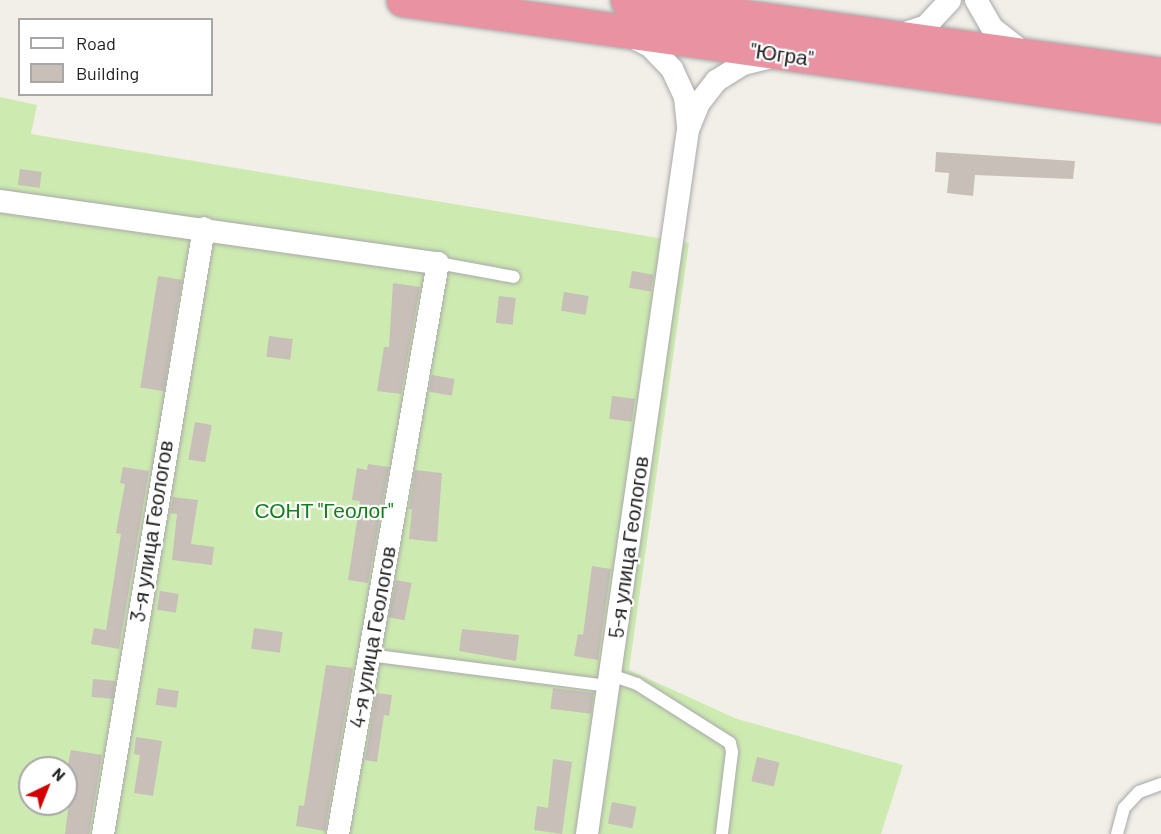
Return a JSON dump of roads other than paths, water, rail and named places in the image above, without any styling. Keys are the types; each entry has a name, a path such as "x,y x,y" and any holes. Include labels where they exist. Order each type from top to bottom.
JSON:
{"highway":[{"name":"\"Югра\"","path":"403,0 1161,106"},
{"name":"\"Югра\"","path":"627,0 1161,74"}],"street":[{"path":"888,37 926,26 950,0"},
{"path":"976,0 992,28 1030,57"},
{"path":"614,30 650,46 672,69 685,97 688,130"},
{"path":"688,130 699,103 716,81 743,64 784,55"},
{"name":"5-я улица Геологов","path":"587,834 688,130"},
{"path":"0,201 204,228 438,263"},
{"name":"3-я улица Геологов","path":"103,834 204,228"},
{"name":"4-я улица Геологов","path":"338,834 438,263"}],"lane":[{"path":"438,263 514,277"},
{"path":"369,655 637,684 730,743 732,752 722,834"},
{"path":"1117,834 1124,808 1138,792 1161,784"}],"park label":[{"name":"СОНТ \"Геолог\"","path":"324,510"}]}
